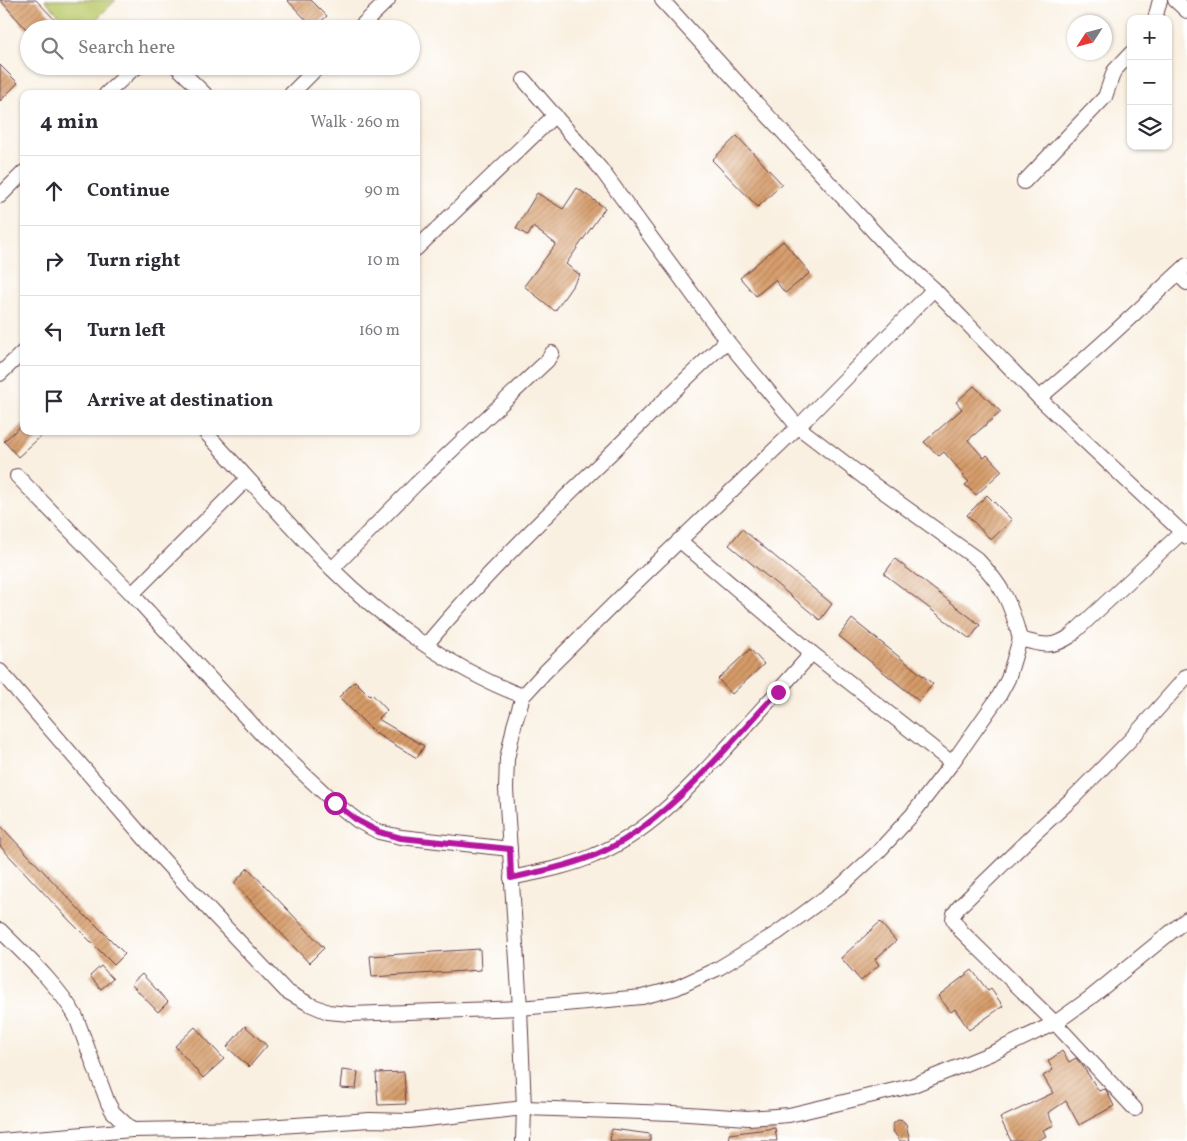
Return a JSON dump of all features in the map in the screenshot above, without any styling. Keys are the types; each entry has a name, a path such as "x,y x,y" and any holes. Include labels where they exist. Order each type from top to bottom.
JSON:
{"street":[{"path":"367,20 388,0"},
{"path":"662,0 888,247 934,289 1039,398 1185,534 1060,643 1047,645 1020,639"},
{"path":"1156,15 1160,0"},
{"path":"1175,0 1187,11"},
{"path":"1024,182 1105,97 1114,71 1127,57"},
{"path":"110,90 127,75"},
{"path":"185,75 201,90"},
{"path":"295,90 310,75"},
{"path":"0,671 156,852 286,991 328,1012 350,1014 520,1008 642,997 676,988 719,968 777,934 841,886 884,846 912,815 952,763 999,696 1008,679 1020,639 1013,610 991,574 977,559 870,482 798,427 727,341 600,168 524,80"},
{"path":"420,245 555,115"},
{"path":"0,196 20,176"},
{"path":"1039,398 1184,274"},
{"path":"523,1141 524,1108 520,1008 506,789 507,759 523,696 679,540 798,427 934,289"},
{"path":"426,645 489,573 521,540 654,409 727,341"},
{"path":"332,569 416,484 547,361 552,353"},
{"path":"0,374 20,355"},
{"path":"212,435 247,479 332,569 388,618 466,670 496,686 523,696"},
{"path":"17,476 132,594 263,736 335,803 358,821 379,832 401,838 510,849"},
{"path":"132,594 247,479"},
{"path":"679,540 812,653 952,763"},
{"path":"511,878 562,867 596,855 651,821 682,794 711,764 812,653"},
{"path":"1135,1109 1055,1023 961,931 953,918 954,914 1130,740 1187,676"},
{"path":"0,1141 132,1130 250,1128 370,1120 409,1121 524,1108 673,1113 748,1118 789,1115 911,1086 992,1053 1055,1023 1090,998 1187,919"},
{"path":"0,930 70,1007 76,1017 108,1103 113,1112 132,1130"}],"green space":[{"path":"45,0 116,0 95,20 64,20"}],"building":[{"path":"0,0 36,0 55,20 20,20 20,22"},
{"path":"287,0 311,0 327,16 323,20 306,20"},
{"path":"0,65 18,83 0,101"},
{"path":"737,136 782,184 758,207 712,160"},
{"path":"577,188 605,208 566,264 580,275 555,311 524,286 556,244 533,227 528,236 516,228 537,193 563,209"},
{"path":"783,241 810,273 785,293 775,280 756,296 740,278"},
{"path":"974,386 1001,412 968,440 984,458 987,455 1002,471 976,495 965,485 969,482 944,452 939,456 924,442 962,409 956,402"},
{"path":"20,427 20,435 43,435 18,457 4,441"},
{"path":"987,495 1012,520 991,540 967,515"},
{"path":"742,529 832,604 820,620 729,545"},
{"path":"895,559 980,625 970,639 884,574"},
{"path":"852,619 933,684 919,701 839,636"},
{"path":"750,649 764,664 732,694 718,679"},
{"path":"355,681 370,696 372,694 387,710 378,719 424,746 417,758 375,733 339,697"},
{"path":"0,825 88,919 125,954 114,965 0,846"},
{"path":"248,868 324,948 309,963 234,883"},
{"path":"880,922 896,941 875,959 879,965 861,981 841,958"},
{"path":"480,949 481,970 372,977 370,956"},
{"path":"101,966 113,979 101,989 90,976"},
{"path":"972,970 988,991 991,989 1003,1006 969,1030 955,1009 951,1012 938,996"},
{"path":"142,974 168,1002 158,1012 131,984"},
{"path":"245,1026 267,1046 249,1067 227,1047"},
{"path":"195,1027 224,1059 203,1078 175,1046"},
{"path":"1062,1051 1069,1062 1076,1058 1099,1091 1106,1090 1114,1106 1079,1125 1066,1101 1048,1113 1054,1125 1043,1130 1046,1136 1036,1141 1011,1141 1000,1118 1053,1093 1043,1076 1053,1070 1048,1061"},
{"path":"342,1070 358,1072 356,1089 340,1088"},
{"path":"404,1072 406,1104 378,1105 376,1073"},
{"path":"898,1120 906,1124 910,1141 900,1141 893,1131 893,1124"},
{"path":"775,1128 777,1141 730,1141 729,1134"},
{"path":"612,1129 650,1134 650,1141 610,1141"}],"route":[{"path":"335,803 358,821 379,832 401,838 510,849 511,878 562,867 596,855 651,821 682,794 778,692"}]}
